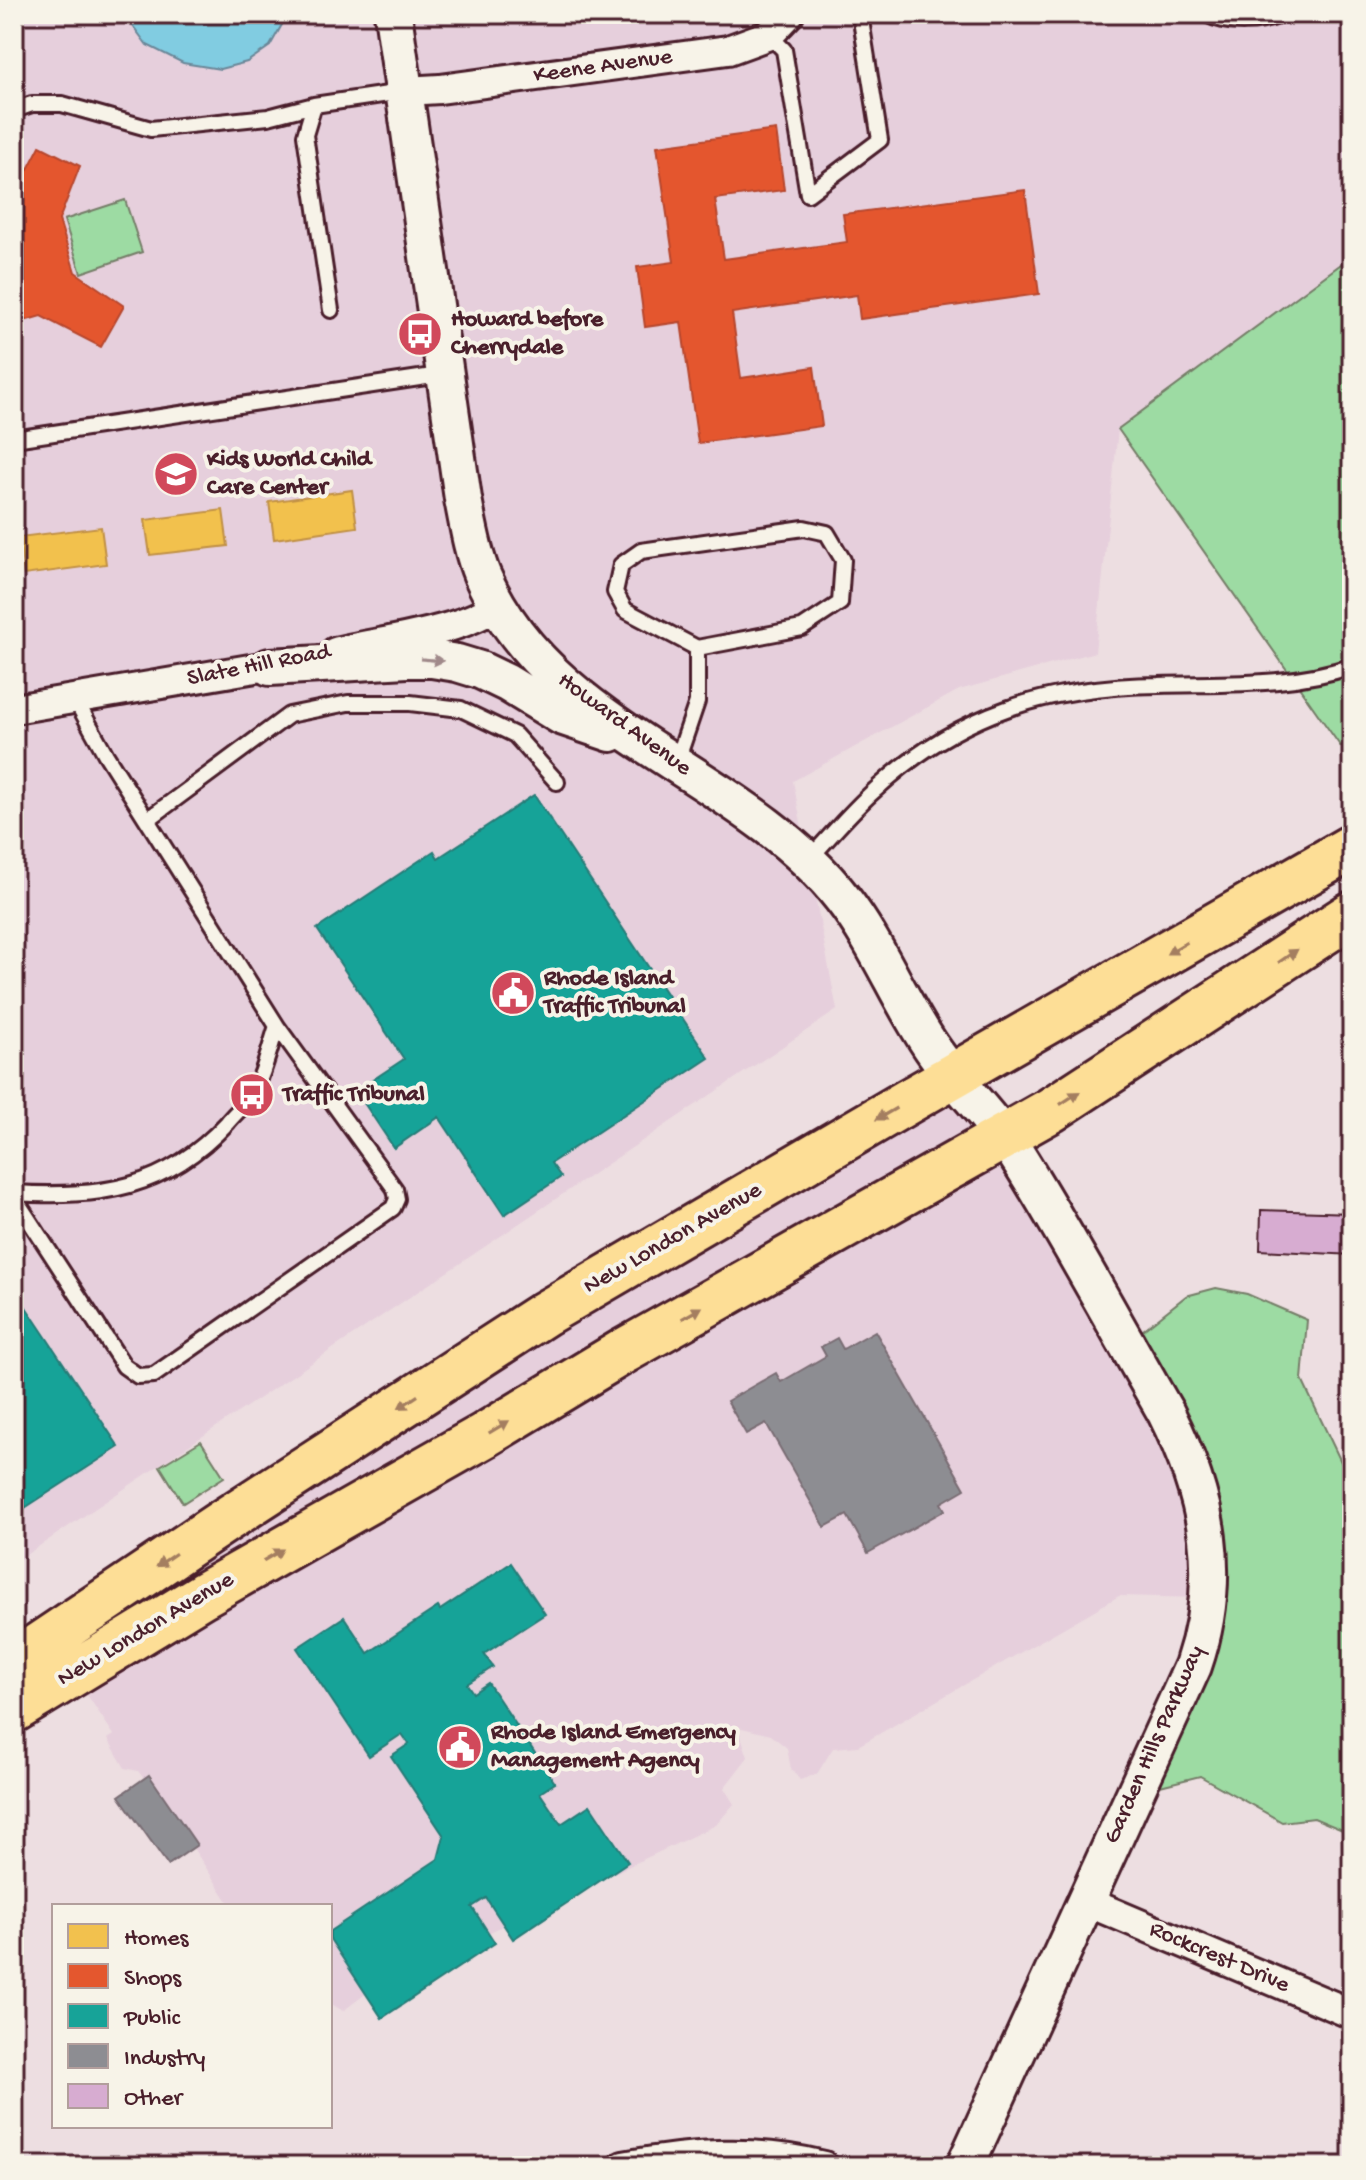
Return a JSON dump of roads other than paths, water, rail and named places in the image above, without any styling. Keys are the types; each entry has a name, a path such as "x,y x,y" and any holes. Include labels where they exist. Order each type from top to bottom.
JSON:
{"main road":[{"name":"New London Avenue","path":"14,1662 224,1521 544,1314 1352,847"},
{"name":"New London Avenue","path":"14,1710 203,1595 1088,1086 1352,914"}],"street":[{"name":"Howard Avenue","path":"393,14 469,527 481,571 498,604 533,652 552,672 661,755 769,828 807,861 855,916 932,1047 954,1076"},
{"name":"Keene Avenue","path":"405,91 440,89 728,50 769,35 789,14"},
{"name":"Slate Hill Road","path":"14,709 270,667 464,624 485,615 498,604"},
{"path":"270,667 407,659 457,663 507,683 561,716 661,755"},
{"name":"Garden Hills Parkway","path":"954,1076 1020,1160 1177,1436 1199,1491 1208,1545 1204,1629 1193,1666 965,2166"},
{"name":"Rockcrest Drive","path":"1085,1901 1352,2014"},
{"path":"623,2166 683,2155 718,2153 749,2154 824,2166"}],"lane":[{"path":"769,35 784,50 808,194 880,140 860,14"},
{"path":"1206,14 1239,22 1259,21 1285,14"},
{"path":"14,110 32,104 62,104 151,129 268,117 314,105 405,91"},
{"path":"314,105 305,135 331,310"},
{"path":"14,439 446,374"},
{"path":"804,528 827,533 843,560 840,603 802,628 697,648 625,610 615,592 621,565 641,551 804,528"},
{"path":"661,755 697,702 697,648"},
{"path":"807,861 857,807 895,772 972,723 1032,700 1093,688 1283,680 1352,666"},
{"path":"14,1195 124,1366 138,1376 154,1375 393,1208 397,1199 395,1189 277,1026 106,755 75,699"},
{"path":"147,820 289,715 348,703 410,703 461,709 515,735 557,782"},
{"path":"14,1195 68,1196 141,1184 175,1166 214,1137 252,1095 277,1026"}],"water":[{"path":"124,14 288,14 270,46 247,62 220,69 183,63 147,45"}],"place":[{"name":"Howard before Cherrydale","path":"420,334"},
{"name":"Kids World Child Care Center","path":"176,474"},
{"name":"Rhode Island Traffic Tribunal","path":"513,993"},
{"name":"Traffic Tribunal","path":"252,1095"},
{"name":"Rhode Island Emergency Management Agency","path":"460,1747"}]}
